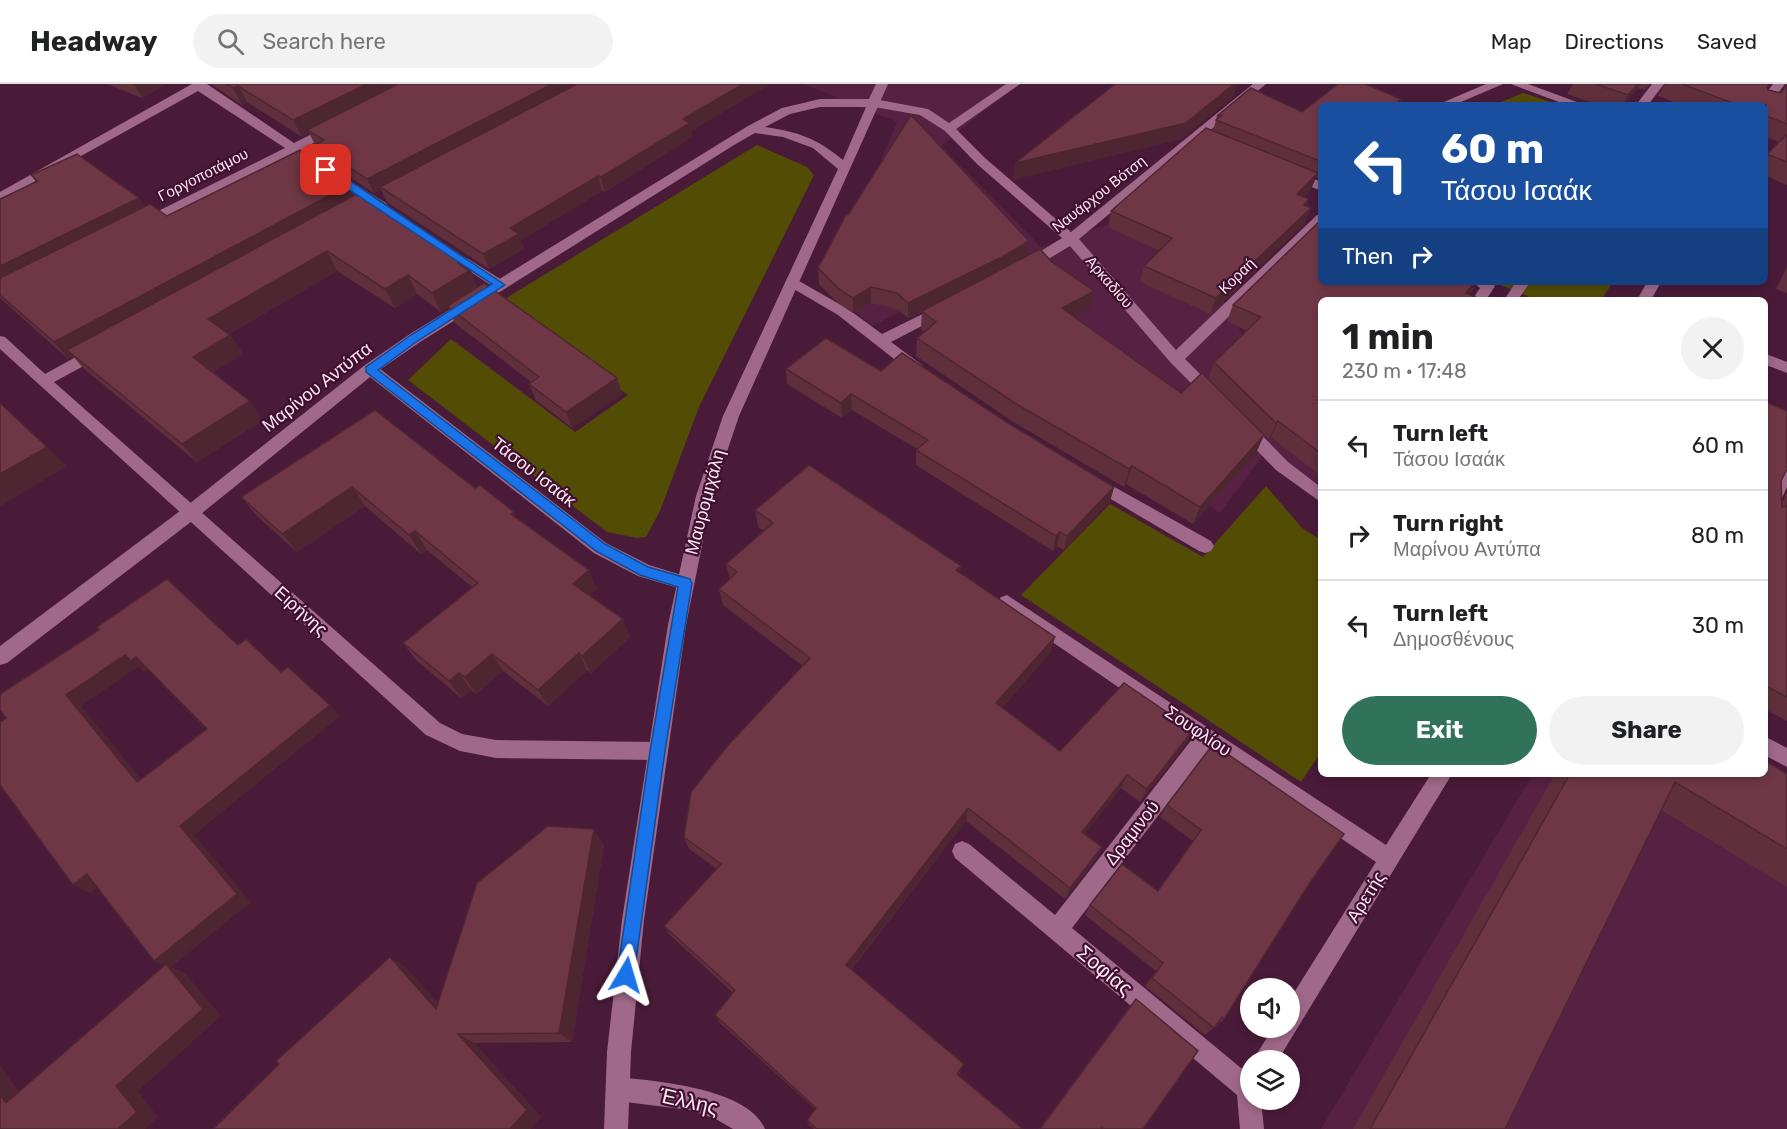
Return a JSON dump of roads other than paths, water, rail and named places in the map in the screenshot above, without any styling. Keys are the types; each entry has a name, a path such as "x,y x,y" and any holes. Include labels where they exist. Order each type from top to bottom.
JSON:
{"street":[{"name":"Μαυρομιχάλη","path":"616,1129 624,993 658,751 685,583 704,496 723,436 882,84"},
{"path":"949,128 1014,84"},
{"name":"Ναυάρχου Βότση","path":"1016,272 1071,239 1203,138 1260,84"},
{"path":"1451,102 1497,84"},
{"path":"1517,84 1570,102"},
{"path":"1644,102 1658,84"},
{"path":"1765,102 1779,84"},
{"path":"0,196 200,85 394,214"},
{"name":"Μαρίνου Αντύπα","path":"0,657 190,513 370,369 415,338 752,129 786,111 806,105 845,102 874,103"},
{"name":"Αρκαδίου","path":"874,103 924,112 949,128 981,160 1071,239 1176,359 1282,466 1318,494"},
{"name":"Γοργοποτάμου","path":"126,232 343,123"},
{"path":"752,129 785,134 817,145 845,168"},
{"path":"1278,169 1318,185"},
{"name":"Κοραή","path":"1176,359 1318,222"},
{"path":"442,246 500,285"},
{"path":"792,282 834,306 929,377"},
{"path":"880,341 955,303"},
{"name":"Ειρήνης","path":"0,341 190,513 443,735 470,745 496,749 658,751"},
{"path":"44,381 116,342"},
{"path":"1768,360 1787,368"},
{"name":"Τάσου Ισαάκ","path":"370,369 600,548 644,572 685,583"},
{"path":"1768,511 1787,469"},
{"path":"1076,471 1205,546"},
{"name":"Σουφλίου","path":"1007,602 1389,860"},
{"name":"Δραμινού","path":"1057,930 1207,736"},
{"path":"1768,747 1787,758"},
{"name":"Αρετής","path":"1300,1004 1440,777"},
{"name":"Σοφίας","path":"962,851 1240,1079"},
{"name":"Έλλης","path":"618,1089 678,1094 706,1101 728,1110 753,1129"},
{"path":"1251,1110 1252,1129"}]}
